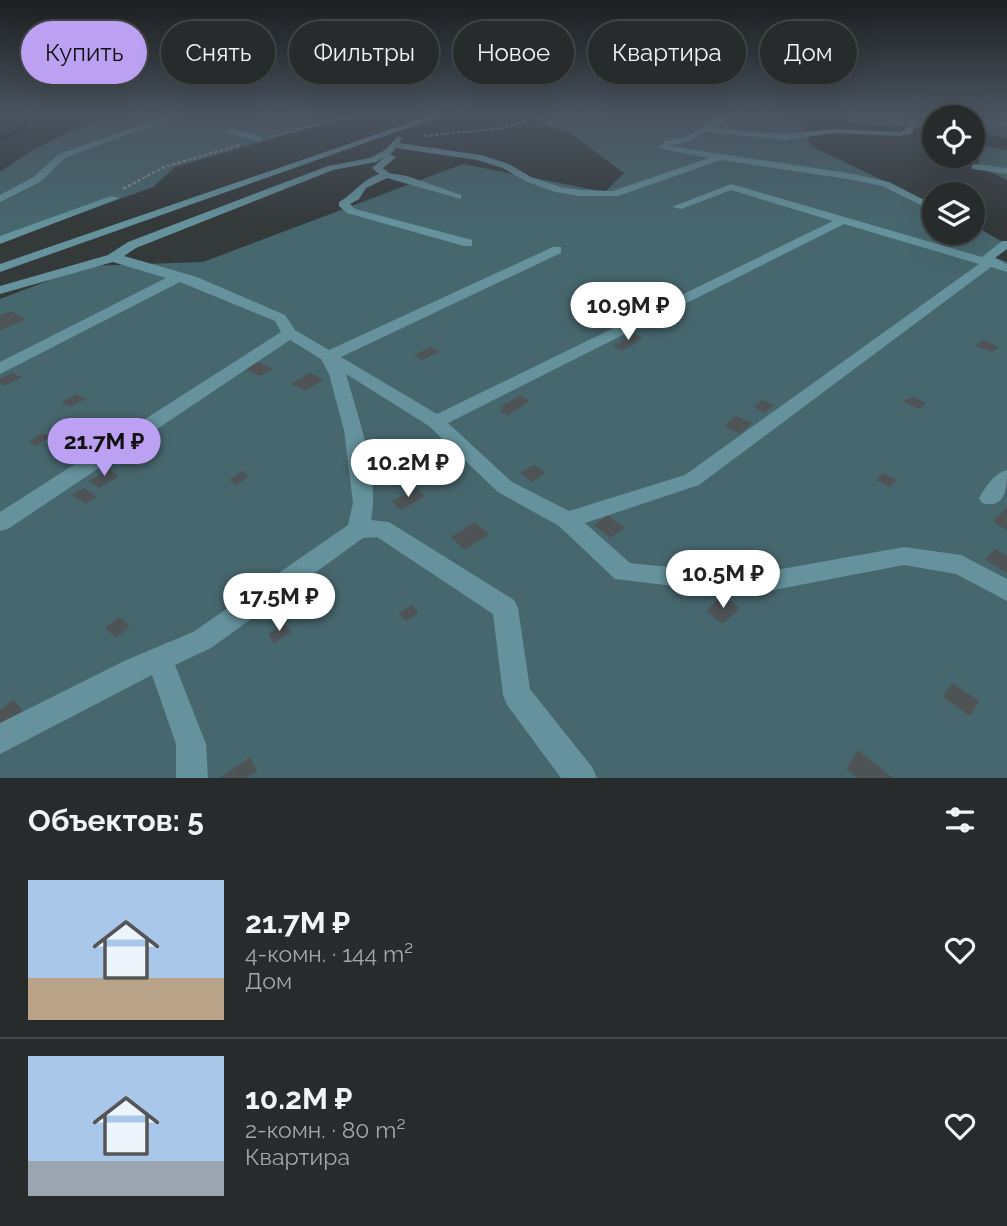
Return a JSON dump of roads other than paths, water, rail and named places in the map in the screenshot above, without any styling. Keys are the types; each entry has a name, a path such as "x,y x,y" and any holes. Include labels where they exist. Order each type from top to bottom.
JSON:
{"street":[{"path":"0,199 36,180 62,156 78,150"},
{"path":"0,268 339,150"},
{"path":"0,290 113,258 132,245 331,168 373,160 386,150"},
{"path":"392,150 388,161 377,168 386,175 404,178 457,197"},
{"path":"431,150 478,157 506,166 528,180 559,190 614,194 718,158"},
{"path":"675,150 854,177 885,184 922,202"},
{"path":"983,168 1007,171"},
{"path":"386,175 362,186 356,191 355,197 343,204 351,211 468,243"},
{"path":"677,207 731,187 999,265"},
{"path":"0,240 115,198"},
{"path":"436,422 845,219"},
{"path":"999,265 988,257 1006,244"},
{"path":"328,356 362,343 557,250"},
{"path":"113,258 137,262 177,278 192,280 280,318 290,333 436,422 505,487 567,520 624,572 748,585 904,556 961,565 1007,592"},
{"path":"567,520 692,480 999,265"},
{"path":"0,369 177,278"},
{"path":"0,523 290,333"},
{"path":"328,356 337,374 353,430 364,503 358,530"},
{"path":"990,498 1007,477"},
{"path":"0,738 134,670 202,640 358,530 381,528 505,608 517,695 581,778"},
{"path":"160,660 191,744 192,778"}]}
